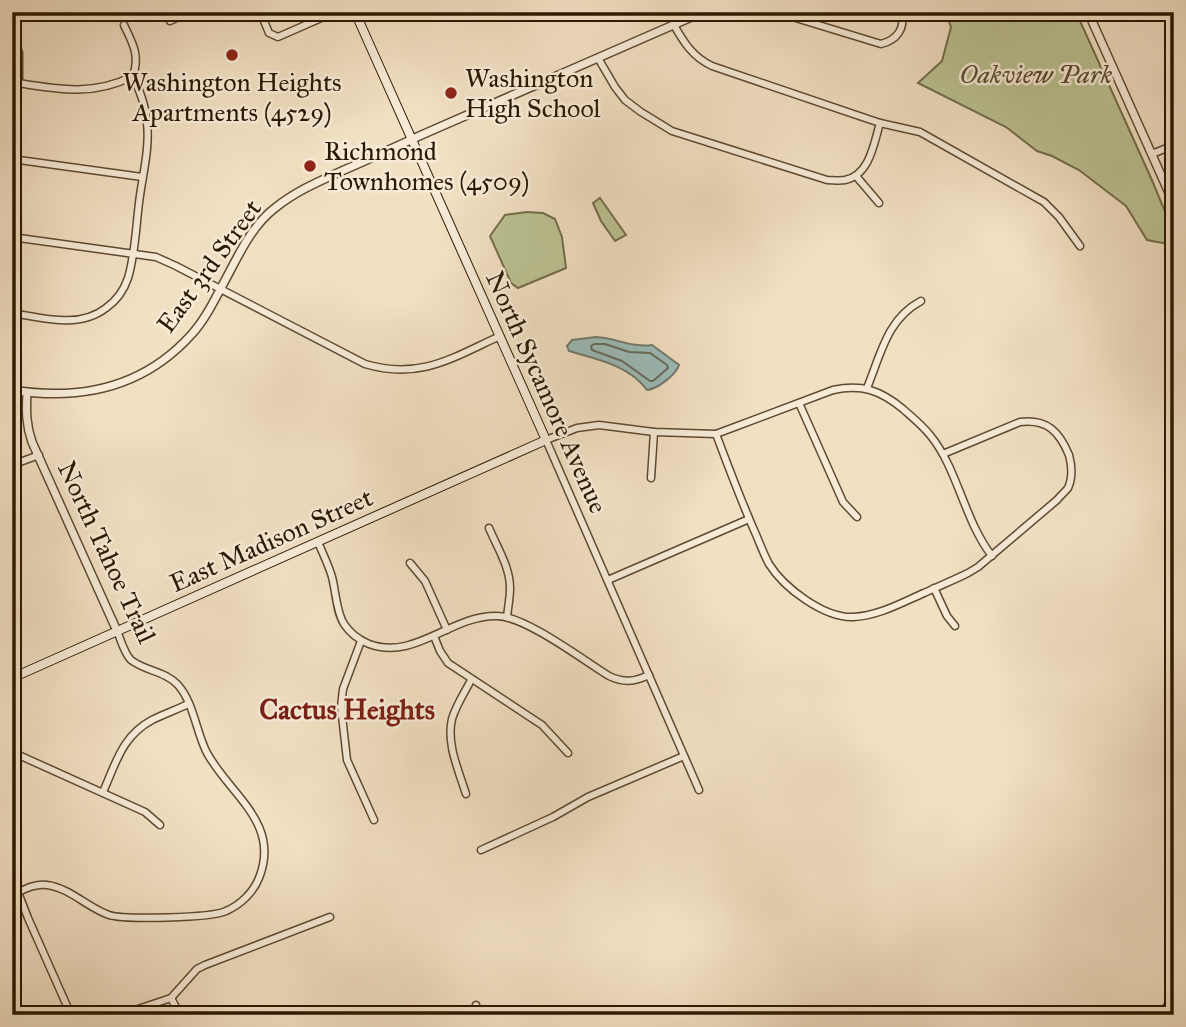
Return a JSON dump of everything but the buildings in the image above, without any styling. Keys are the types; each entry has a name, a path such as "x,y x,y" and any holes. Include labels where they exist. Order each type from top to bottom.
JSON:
{"main road":[{"name":"North Sycamore Avenue","path":"355,12 546,440"},
{"name":"East Madison Street","path":"12,678 546,440"}],"street":[{"path":"170,20 189,12"},
{"path":"257,12 262,16 269,33 278,37 335,12"},
{"name":"East 3rd Street","path":"12,390 74,394 123,382 159,364 192,334 259,223 289,197 411,140 702,12"},
{"path":"776,12 881,44 891,41 899,34 903,24 901,12"},
{"path":"1088,12 1174,204"},
{"path":"12,32 19,53 15,83 90,90 133,76 137,57 124,25"},
{"path":"674,25 682,41 692,52 712,66 880,123 920,132 1037,197 1059,217 1080,246"},
{"path":"598,58 625,100 672,131 827,180 844,180 856,176 865,167 880,123"},
{"path":"12,313 52,320 86,318 108,307 124,287 148,144 148,125 133,76"},
{"path":"1152,154 1174,145"},
{"path":"12,159 142,177"},
{"path":"856,176 879,203"},
{"path":"12,237 156,257 360,361 381,368 422,369 437,365 500,336"},
{"path":"867,388 895,322 921,301"},
{"path":"546,440 577,428 599,425 654,432 716,434 841,388 867,388 886,396 931,436 943,454 982,542 992,556"},
{"name":"North Tahoe Trail","path":"16,894 36,885 51,885 100,912 122,918 217,914 247,897 258,881 265,862 262,837 253,815 208,756 182,691 170,678 131,660 124,650 28,429 27,393"},
{"path":"799,402 844,502 857,517"},
{"path":"716,434 749,519 776,574 822,611 839,616 873,614 968,573 1057,500 1067,489 1072,470 1063,441 1053,429 1032,420 1007,426 943,454"},
{"path":"651,478 654,432"},
{"name":"North Sycamore Avenue","path":"546,440 699,790"},
{"path":"12,465 39,456"},
{"path":"608,580 749,519"},
{"path":"489,528 509,578 507,617"},
{"path":"318,542 331,575 341,618 352,634 361,641 377,647 397,648 415,644 476,618 507,617 541,633 620,681 630,682 649,675"},
{"path":"410,564 425,581 447,630"},
{"path":"934,588 947,616 955,626"},
{"path":"434,636 448,663 542,725 568,752"},
{"path":"361,641 343,689 341,707 347,760 374,820"},
{"path":"466,794 450,732 455,710 471,680"},
{"path":"103,792 122,748 133,734 152,720 188,704"},
{"path":"12,752 145,812 160,825"},
{"path":"481,850 553,817 588,797 684,756"},
{"path":"12,877 16,894 71,1015"},
{"path":"120,1015 171,998 197,969 205,965 330,917"},
{"path":"1160,1015 1174,997"},
{"path":"171,998 180,1015"},
{"path":"473,1015 476,1005"}],"green space":[{"name":"Oakview Park","path":"945,12 1076,12 1151,178 1174,233 1174,242 1168,244 1147,240 1126,206 1079,170 1037,151 1006,127 918,83 942,61 951,27"},
{"path":"600,198 626,235 615,241 593,203"},
{"path":"543,213 555,219 562,237 566,268 518,288 511,283 490,236 505,215"}],"water":[{"path":"596,337 652,345 679,365 666,381 647,390 640,381 622,369 569,351 567,346 572,340"}],"place":[{"name":"Washington Heights Apartments (4529)","path":"232,55"},
{"name":"Washington High School","path":"451,93"},
{"name":"Richmond Townhomes (4509)","path":"310,166"}],"district":[{"name":"Cactus Heights","path":"347,709"}]}
